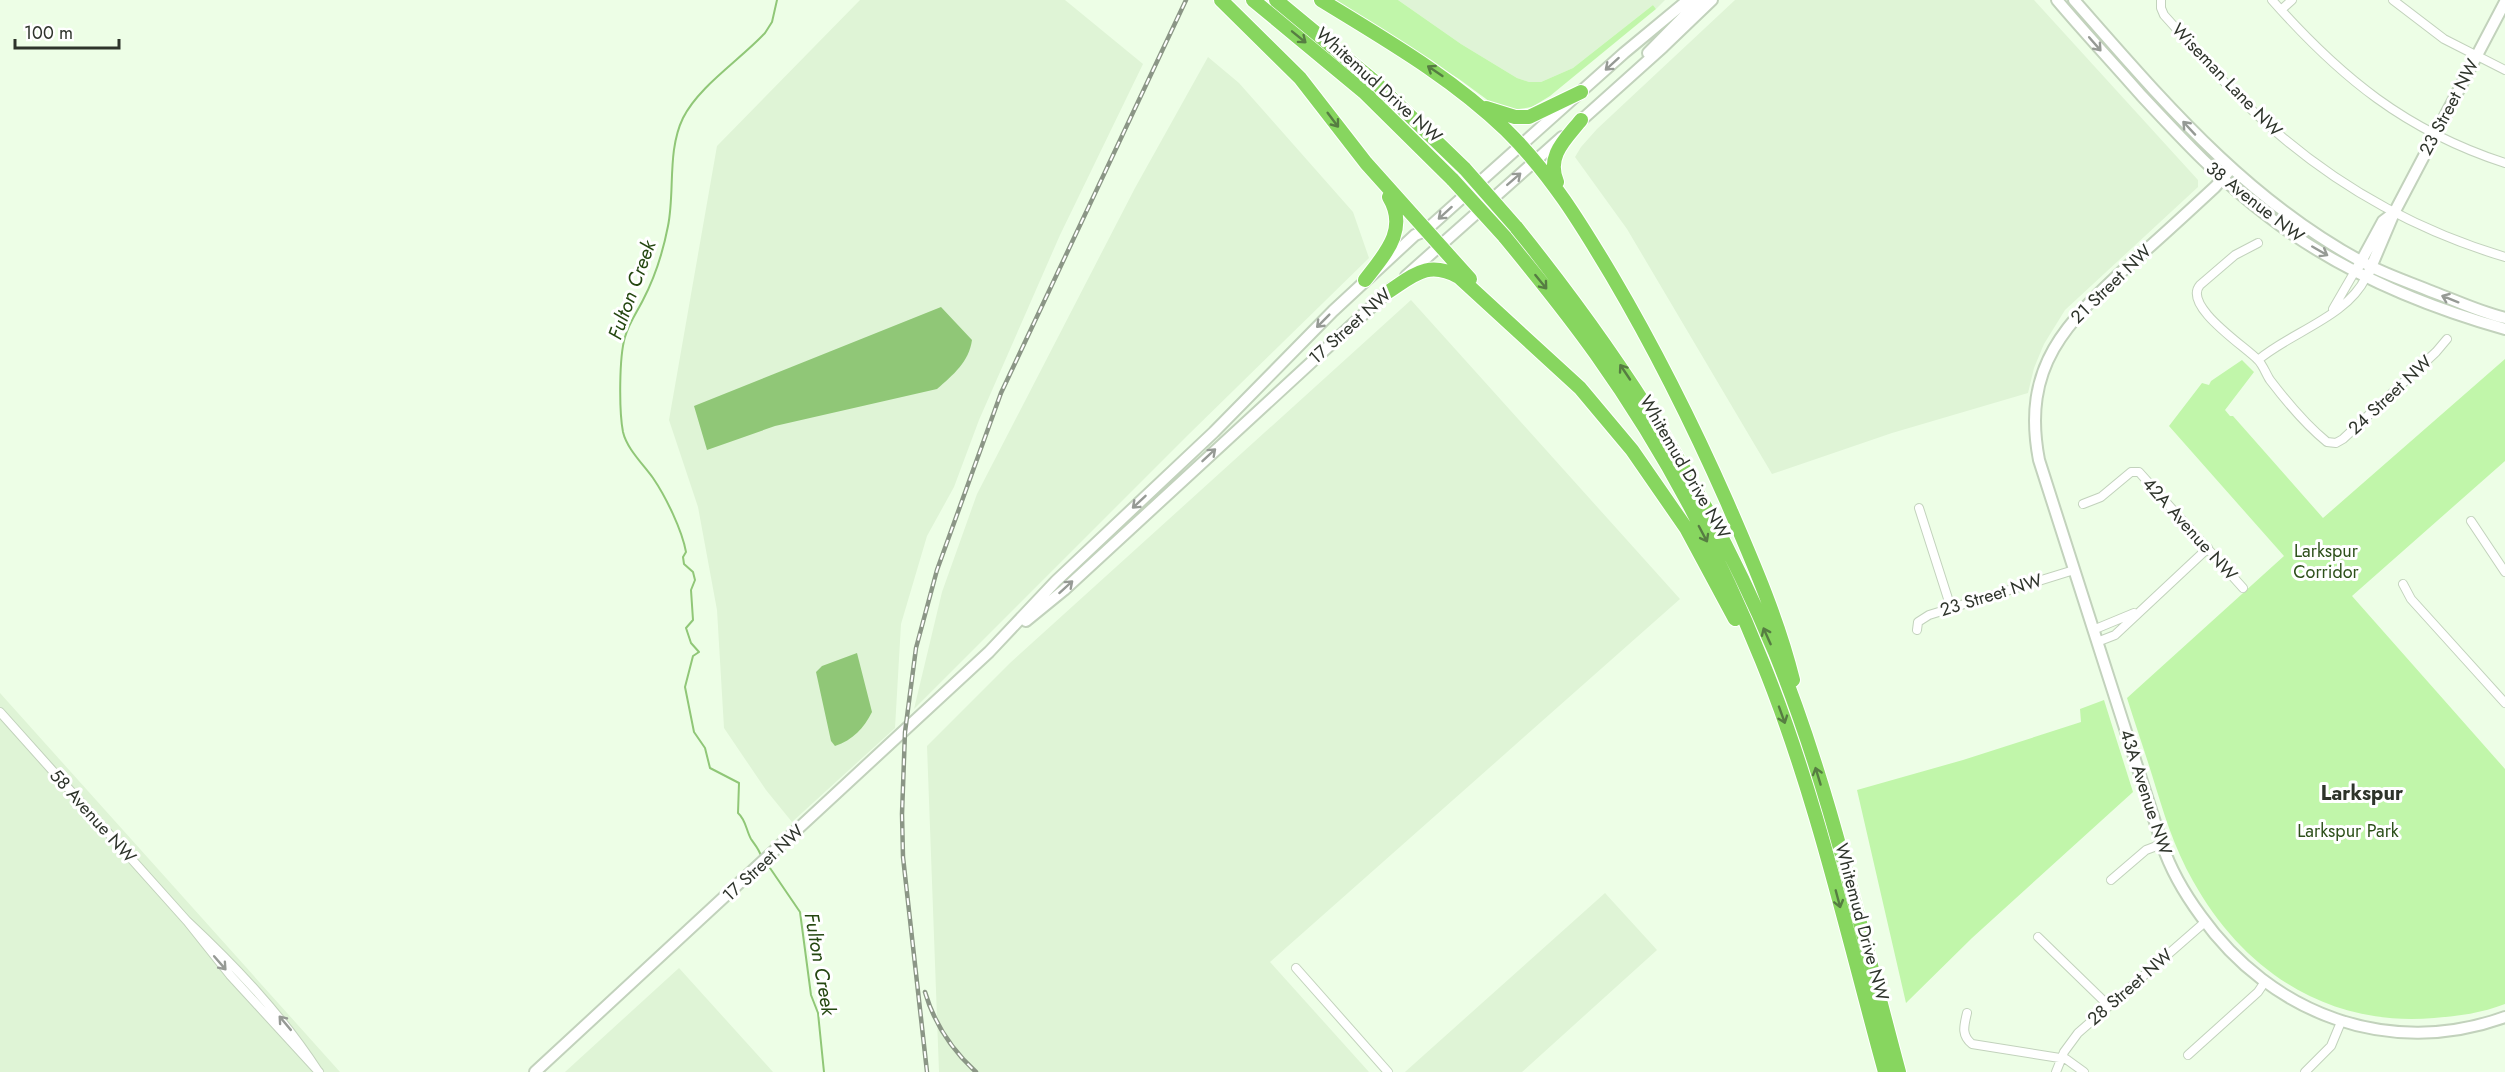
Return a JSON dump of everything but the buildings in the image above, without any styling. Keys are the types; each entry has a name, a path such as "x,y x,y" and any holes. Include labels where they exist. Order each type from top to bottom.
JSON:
{"highway":[{"path":"1221,0 1300,78 1366,163 1438,246 1539,349"},
{"name":"Whitemud Drive NW","path":"1253,0 1364,92 1453,180 1504,236 1558,302 1635,412 1714,555 1762,660 1812,805 1885,1072"},
{"name":"Whitemud Drive NW","path":"1276,0 1375,82 1465,169 1516,227 1610,349 1648,406 1695,485 1731,554 1775,652 1810,750 1899,1072"},
{"path":"1321,0 1426,65 1481,107 1535,161 1565,201 1655,353 1715,476 1749,553 1785,646 1810,750"},
{"path":"1481,107 1515,117 1529,117 1581,92"},
{"path":"1565,201 1552,166 1558,151 1581,120"},
{"path":"1365,280 1389,248 1397,222 1396,208 1366,163"},
{"path":"1388,292 1421,271 1437,268 1447,270 1459,277 1581,388 1649,472 1686,528 1725,604 1762,660"}],"main road":[{"name":"17 Street NW","path":"989,652 1056,581 1214,432 1365,280 1415,236 1425,231 1688,0"},
{"path":"1623,84 1661,38 1700,0"},
{"name":"17 Street NW","path":"536,1072 989,652 1064,590 1438,246 1623,84 1712,0"},
{"name":"38 Avenue NW","path":"2057,0 2185,143 2222,179 2271,219 2358,266 2371,266 2407,283 2485,313 2505,318"},
{"name":"38 Avenue NW","path":"2074,0 2172,110 2230,169 2358,266 2366,277 2459,316 2505,329"},
{"name":"23 Street NW","path":"2366,277 2394,213 2505,2"},
{"name":"21 Street NW","path":"2039,460 2035,438 2036,405 2047,362 2059,337 2089,302 2230,169"},
{"name":"23 Street NW","path":"2358,266 2383,221 2394,213"},
{"name":"43A Avenue NW","path":"2039,460 2174,876 2228,951 2264,983 2300,1005 2341,1022 2373,1029 2411,1033 2474,1026 2505,1017"}],"street":[{"name":"Wiseman Lane NW","path":"2161,0 2164,15 2253,112 2291,145 2332,175 2394,213 2453,240 2505,257"},
{"path":"2272,0 2318,50 2352,81 2388,107 2435,134 2505,163"},
{"path":"2281,10 2292,0"},
{"path":"2393,0 2438,35 2476,57 2505,70"},
{"path":"2258,243 2229,259 2198,288 2196,296 2221,329 2258,360"},
{"name":"23 Street NW","path":"2332,311 2358,266"},
{"name":"23 Street NW","path":"2258,360 2284,340 2349,302 2366,277"},
{"name":"24 Street NW","path":"2258,360 2273,384 2319,435 2330,443 2336,443 2436,352 2447,339"},
{"name":"42A Avenue NW","path":"2083,504 2101,497 2135,471 2144,477 2243,588"},
{"path":"1919,508 1951,608"},
{"path":"2471,521 2505,572"},
{"path":"2097,642 2115,634 2135,613 2208,548"},
{"name":"23 Street NW","path":"1917,630 1920,620 1951,608 2074,570"},
{"path":"2403,584 2411,599 2505,703"},
{"path":"2094,630 2135,613"},
{"name":"58 Avenue NW","path":"0,712 187,921 239,969 295,1035 319,1071"},
{"path":"2111,880 2144,852 2162,844"},
{"name":"28 Street NW","path":"2056,1072 2062,1058 2078,1034 2205,922"},
{"path":"2038,938 2109,1006"},
{"path":"1296,968 1388,1072"},
{"path":"2188,1055 2258,992 2264,983"},
{"path":"1967,1013 1964,1032 1966,1040 1972,1044 2062,1058 2084,1072"},
{"path":"2310,1071 2331,1046 2341,1022"}],"shaded area":[{"path":"860,0 1065,0 1143,64 1060,235 979,420 954,487 927,536 901,624 895,728 792,822 766,790 724,728 717,610 698,507 669,420 717,146"},
{"path":"1398,0 1665,0 1656,9 1653,5 1573,68 1541,82 1529,82 1517,78 1461,44"},
{"path":"1735,0 2034,0 2198,180 2198,187 2065,310 2044,344 2034,368 2028,393 1892,433 1772,474 1627,229 1575,157 1597,129"},
{"path":"1208,57 1239,83 1353,212 1369,258 914,709 942,592 977,494 1135,188"},
{"path":"1411,300 1680,599 1270,962 1369,1072 939,1072 927,746 1010,663"},
{"path":"941,307 972,340 964,361 937,389 775,426 707,450 694,406"},
{"path":"857,653 872,712 857,733 835,746 831,741 816,672 822,666"},
{"path":"0,693 340,1072 0,1072"},
{"path":"1605,893 1657,950 1522,1072 1405,1072"},
{"path":"679,968 773,1072 565,1072"}],"green space":[{"path":"1329,0 1398,0 1461,44 1517,78 1529,82 1541,82 1573,68 1653,5 1656,9 1550,96 1532,107 1519,109 1519,114 1497,107 1459,79"},
{"name":"Larkspur Park","path":"2505,359 2505,461 2352,596 2505,769 2505,1004 2470,1014 2434,1018 2395,1018 2359,1013 2325,1003 2293,987 2264,967 2237,942 2193,881 2160,802 2127,698 2284,556 2169,426 2202,383 2209,385 2211,381 2242,360 2254,372 2225,410 2233,416 2323,518"},
{"path":"2104,700 2133,792 1972,938 1906,1003 1857,790 1963,760 2081,722 2080,709"}],"waterway":[{"name":"Fulton Creek","path":"761,856 738,813 739,783 710,768 705,748 694,732 685,687 693,656 699,652 691,643 686,628 693,620 691,590 695,580 693,572 684,564 683,557 686,552 684,543 668,504 625,438 620,384 625,337 651,282 666,236 675,144 683,118 709,84 765,33 772,22 777,0"},
{"name":"Fulton Creek","path":"770,868 800,912 811,995 818,1013 824,1072"}],"railway":[{"path":"927,1072 903,857 905,732 916,648 937,570 1001,393 1186,0"},
{"path":"925,992 945,1036 976,1072"}],"district":[{"name":"Larkspur","path":"2362,793"}],"park label":[{"name":"Larkspur Corridor","path":"2326,561"}]}
